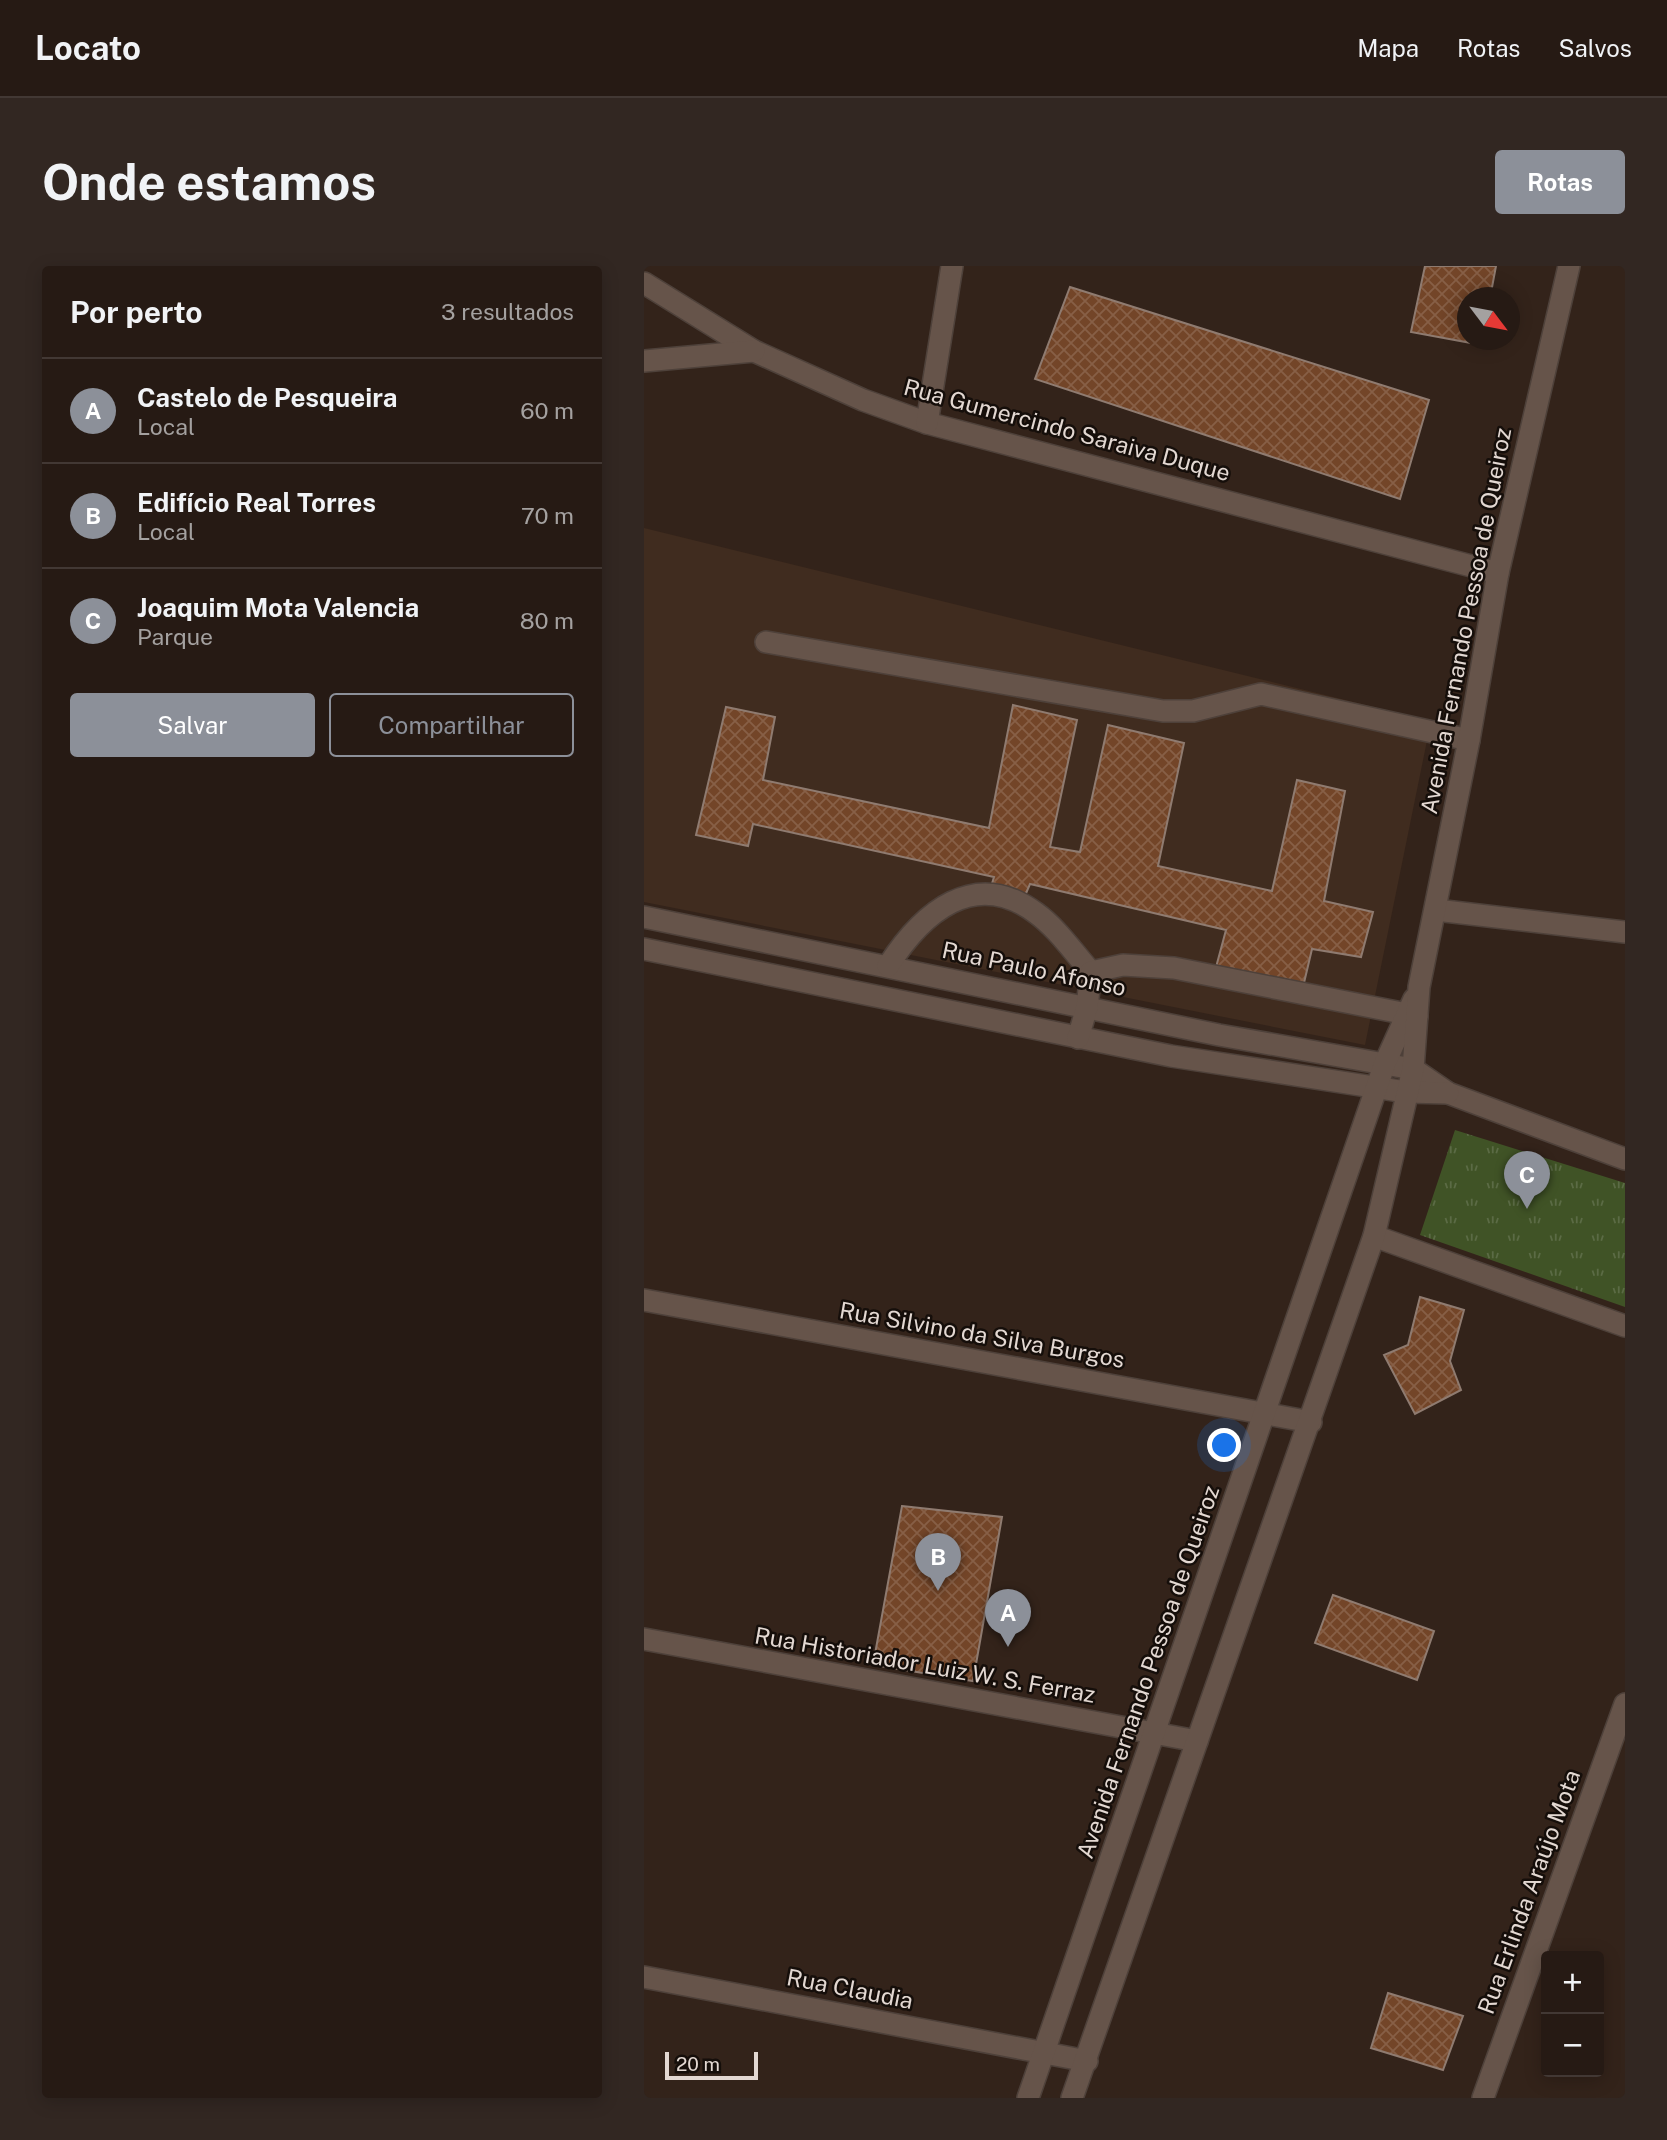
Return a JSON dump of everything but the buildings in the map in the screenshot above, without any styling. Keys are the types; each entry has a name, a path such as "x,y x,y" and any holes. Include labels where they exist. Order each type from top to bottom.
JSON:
{"street":[{"path":"927,423 952,266"},
{"name":"Avenida Fernando Pessoa de Queiroz","path":"1072,2098 1374,1236 1413,1069 1412,1015 1436,910 1498,573 1569,266"},
{"name":"Rua Gumercindo Saraiva Duque","path":"644,283 754,351 863,400 927,423 1498,573"},
{"path":"644,361 754,351"},
{"path":"766,642 1163,711 1193,711 1261,694 1469,740"},
{"path":"888,966 905,939 946,904 974,892 1008,898 1036,913 1091,972 1087,1007 1078,1038"},
{"path":"1436,910 1625,932"},
{"name":"Rua Paulo Afonso","path":"644,917 1219,1035 1413,1069"},
{"path":"644,949 1171,1056 1406,1092 1448,1093"},
{"path":"820,985 824,953"},
{"path":"1091,972 1123,965 1174,968 1412,1015"},
{"name":"Avenida Fernando Pessoa de Queiroz","path":"1028,2098 1385,1063 1412,1015"},
{"path":"1413,1069 1448,1093 1625,1159"},
{"path":"1374,1236 1625,1326"},
{"name":"Rua Silvino da Silva Burgos","path":"644,1300 1311,1422"},
{"name":"Rua Historiador Luiz W. S. Ferraz","path":"644,1639 1197,1741"},
{"name":"Rua Erlinda Araújo Mota","path":"1483,2098 1625,1704"},
{"name":"Rua Claudia","path":"644,1977 1087,2061"}],"shaded area":[{"path":"644,528 1431,721 1365,1045 644,902"}],"green space":[{"path":"1455,1130 1625,1183 1625,1307 1420,1235"}],"place":[{"name":"Joaquim Mota Valencia","path":"1527,1209"},
{"name":"Edifício Real Torres","path":"938,1591"},
{"name":"Castelo de Pesqueira","path":"1008,1647"}]}
